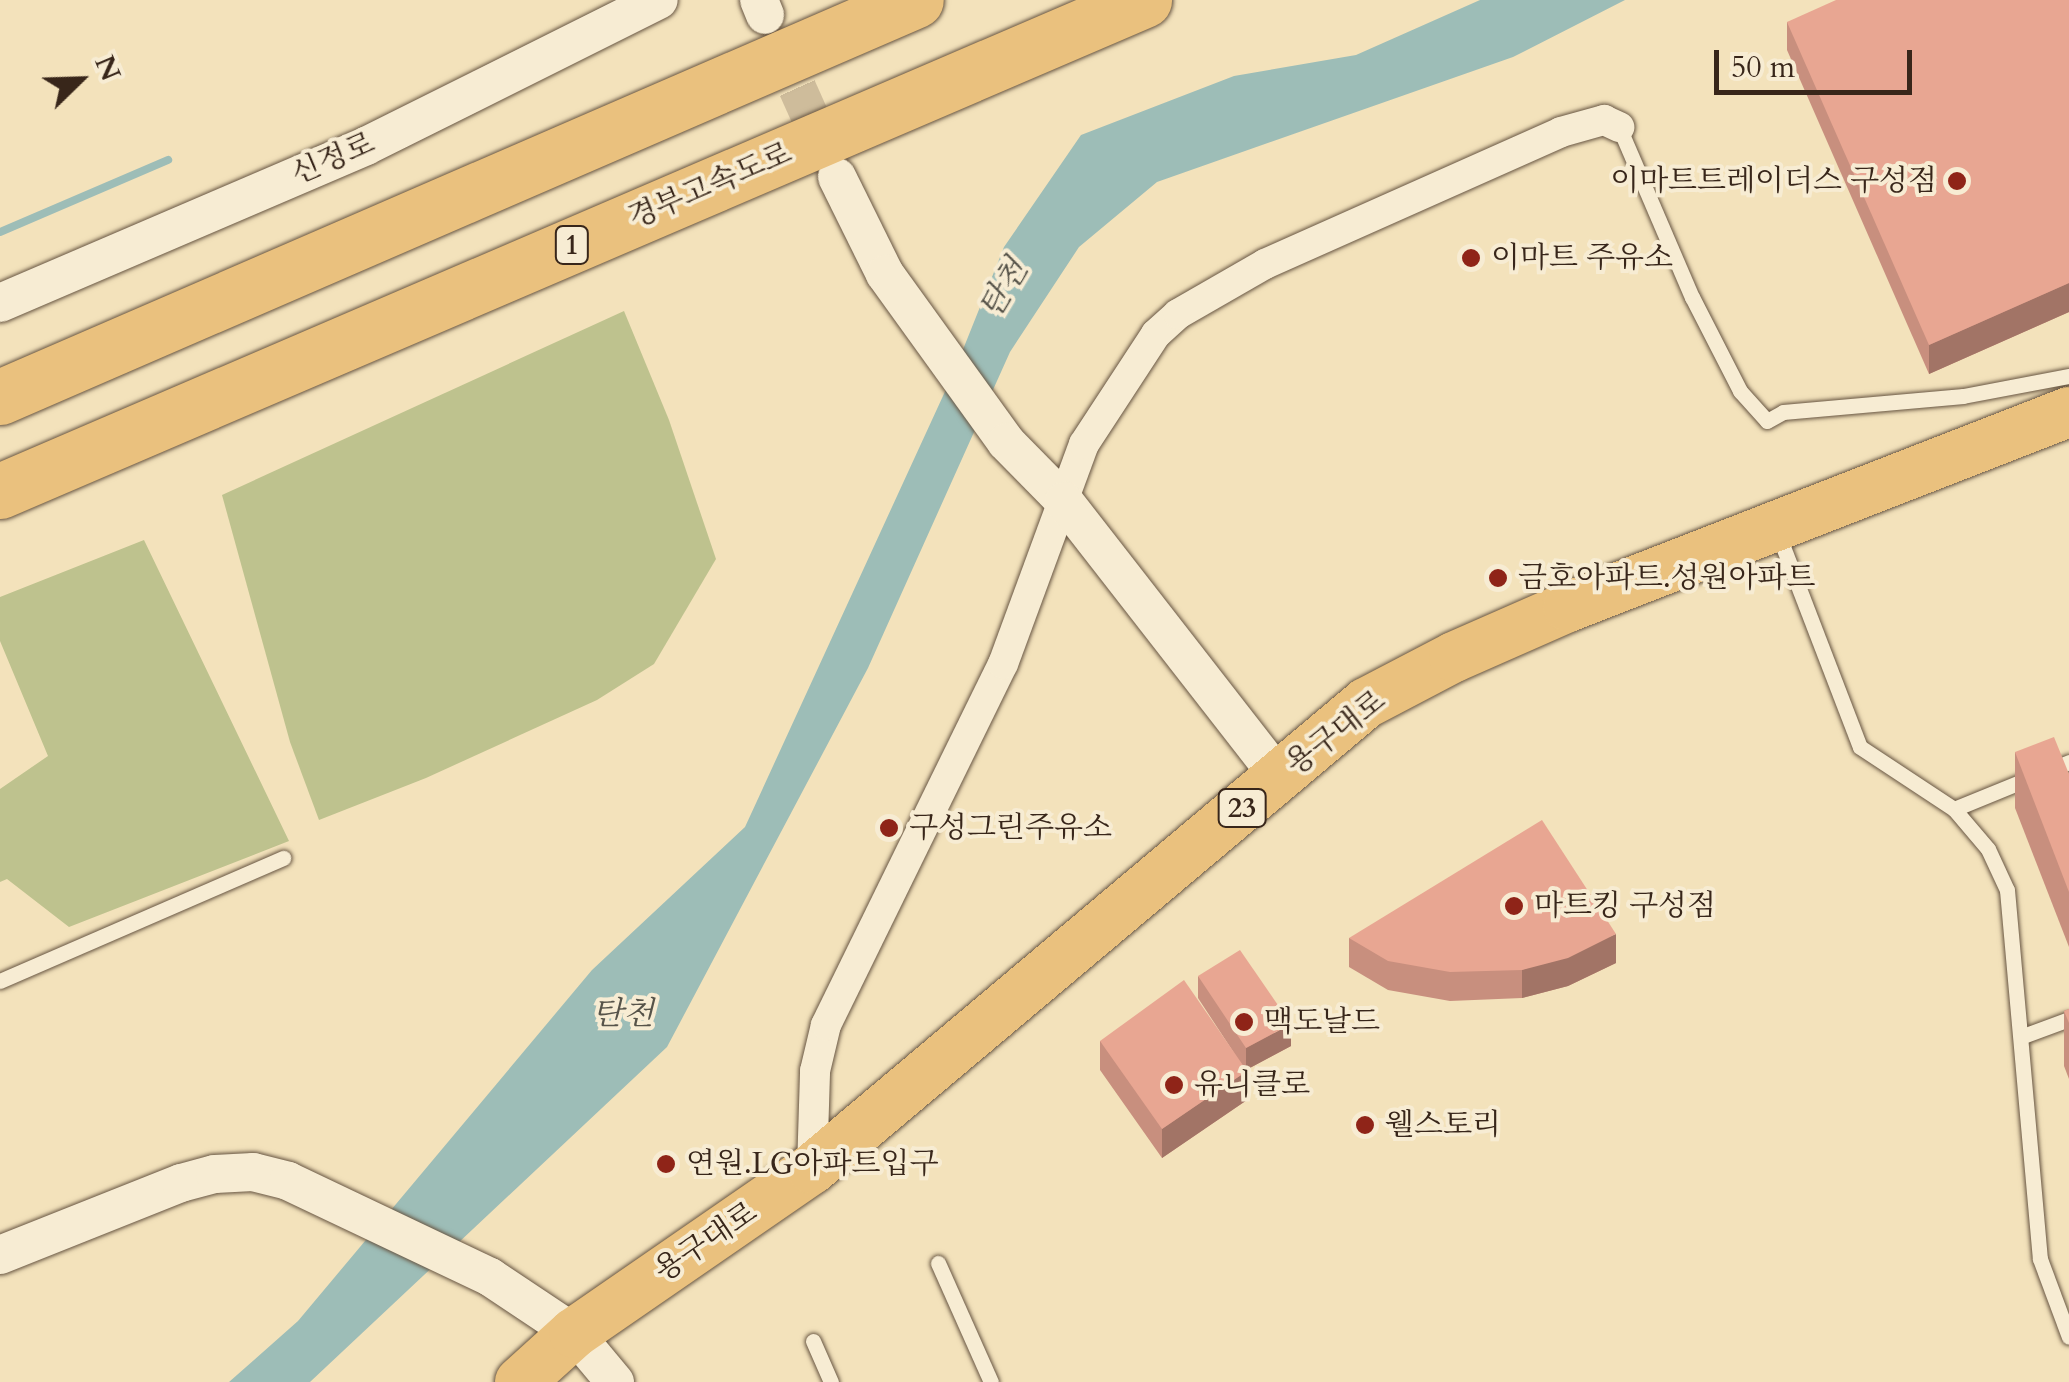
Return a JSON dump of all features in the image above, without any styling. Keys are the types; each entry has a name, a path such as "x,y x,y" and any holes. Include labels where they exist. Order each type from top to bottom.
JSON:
{"highway":[{"path":"0,397 916,0"},
{"name":"경부고속도로","path":"0,491 1144,0"}],"main road":[{"name":"용구대로","path":"520,1382 574,1333 812,1169 1366,703 1454,657 1568,606 2069,412"}],"street":[{"name":"신정로","path":"0,303 366,146 615,12 658,0"},
{"path":"812,1169 816,1071 826,1025 1003,664 1084,444 1156,334 1178,314 1265,264 1562,132 1604,120 1619,127"},
{"path":"837,178 885,274 1006,442 1064,501 1279,778"},
{"path":"0,1256 216,1174 252,1172 288,1180 490,1276 574,1333 615,1382"}],"lane":[{"path":"1619,127 1724,360 1740,391 1768,421 1783,412 1963,396 2069,376"},
{"path":"1776,527 1860,746 1954,809 1988,849 2007,890 2040,1259 2069,1337"},
{"path":"1954,809 2069,762"},
{"path":"0,981 283,858"},
{"path":"2023,1036 2069,1019"},
{"path":"938,1263 991,1382"},
{"path":"2050,1290 2069,1304"},
{"path":"813,1342 831,1382"}],"green space":[{"path":"624,311 669,420 716,559 654,664 597,700 426,778 319,820 290,742 222,495"},
{"path":"144,540 289,841 69,927 7,879 0,882 0,789 48,756 0,641 0,597"}],"water":[{"name":"탄천","path":"1480,0 1625,0 1513,57 1157,182 1079,247 1010,352 868,668 667,1047 310,1382 229,1382 298,1321 592,970 745,827 954,372 1004,247 1081,135 1234,76 1356,55"}],"building":[{"name":"이마트트레이더스 구성점","path":"1836,0 2069,0 2069,283 1929,345 1787,22"},
{"path":"2054,737 2069,774 2069,892 2015,752"},
{"name":"마트킹 구성점","path":"1542,820 1616,934 1568,958 1522,970 1450,972 1388,961 1349,938"},
{"path":"1240,950 1291,1024 1246,1048 1198,976"},
{"name":"유니클로","path":"1184,980 1247,1071 1162,1129 1100,1041"}],"waterway":[{"path":"0,232 168,160"}],"tunnel":[{"path":"774,36 829,159"}],"place":[{"name":"이마트트레이더스 구성점","path":"1957,181"},
{"name":"이마트 주유소","path":"1471,258"},
{"name":"금호아파트.성원아파트","path":"1498,578"},
{"name":"구성그린주유소","path":"889,828"},
{"name":"마트킹 구성점","path":"1514,906"},
{"name":"맥도날드","path":"1244,1022"},
{"name":"유니클로","path":"1174,1085"},
{"name":"웰스토리","path":"1365,1125"},
{"name":"연원.LG아파트입구","path":"666,1164"}]}
